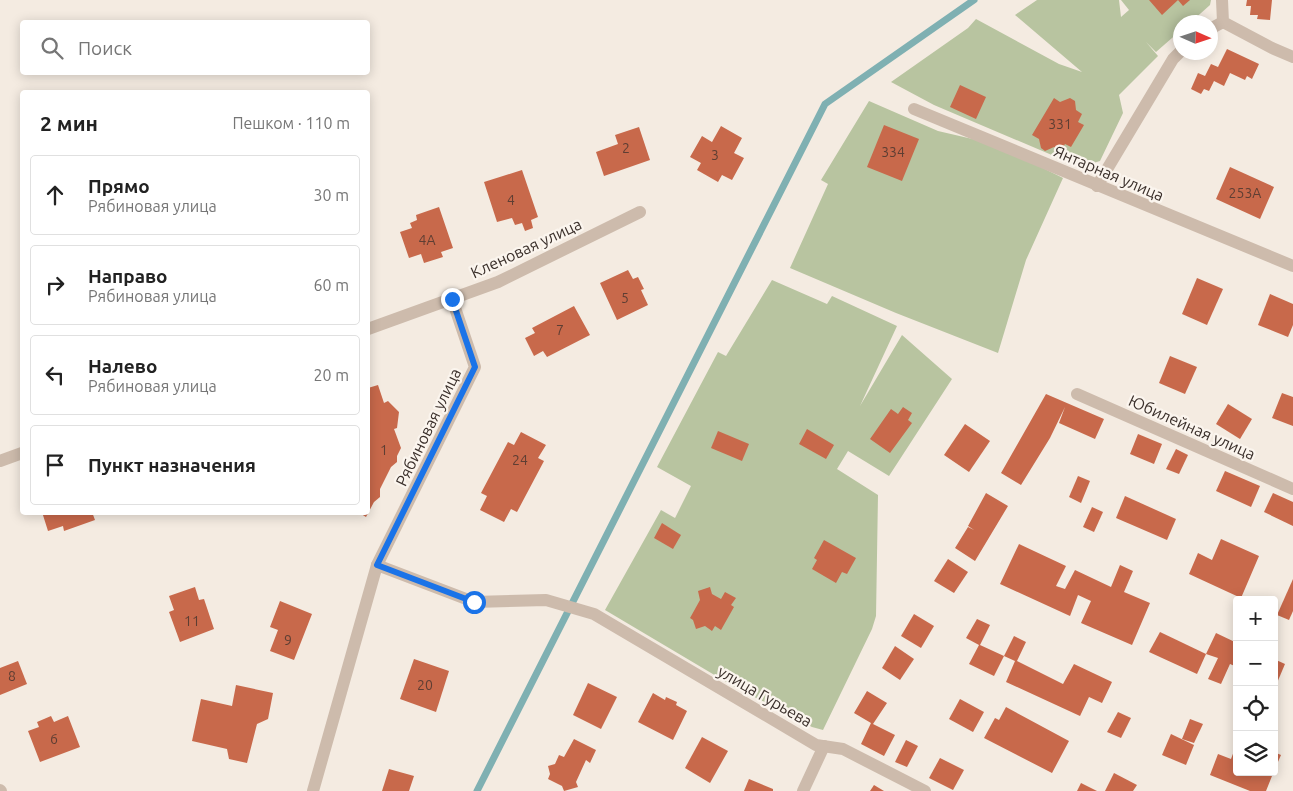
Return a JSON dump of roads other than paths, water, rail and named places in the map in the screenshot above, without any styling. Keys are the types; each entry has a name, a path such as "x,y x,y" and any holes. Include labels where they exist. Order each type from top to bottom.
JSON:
{"street":[{"path":"1222,0 1224,22"},
{"path":"1218,25 1224,22"},
{"path":"1224,22 1293,57"},
{"path":"1097,186 1173,59"},
{"name":"Янтарная улица","path":"914,109 1293,266"},
{"name":"Кленовая улица","path":"370,328 498,282 640,212"},
{"name":"Рябиновая улица","path":"313,791 377,565 475,367 452,299"},
{"name":"Юбилейная улица","path":"1078,394 1293,489"},
{"path":"0,461 20,454"},
{"name":"улица Гурьева","path":"377,565 474,602 546,600 594,614 816,745 843,749 925,791"},
{"path":"803,791 824,746"}],"waterway":[{"path":"477,791 825,104 974,0"}]}
